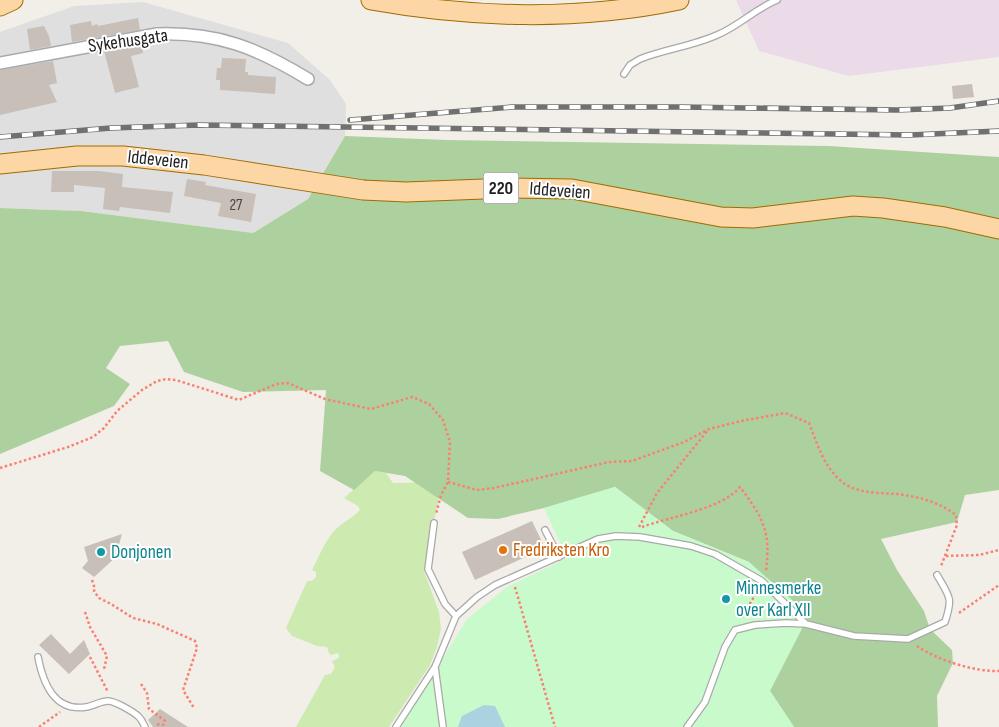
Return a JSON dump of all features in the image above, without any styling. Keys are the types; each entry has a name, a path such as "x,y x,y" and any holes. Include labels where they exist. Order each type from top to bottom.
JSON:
{"main road":[{"path":"0,6 13,0"},
{"path":"371,0 430,9 518,14 620,9 679,0"},
{"name":"Iddeveien","path":"0,164 77,156 123,156 204,165 370,191 572,189 722,217 753,218 853,206 883,208 945,217 999,229"}],"street":[{"name":"Sykehusgata","path":"0,63 158,34 173,34 202,36 236,43 278,61 308,79"}],"lane":[{"path":"624,74 630,65 640,59 717,36 759,8 777,0"},
{"path":"434,523 428,568 445,604 456,616"},
{"path":"545,530 559,557"},
{"path":"396,727 435,667 456,616 494,585 598,539 616,536 640,537 691,546 715,554 762,581 806,624"},
{"path":"687,727 705,702 725,647 735,630 755,625 806,624 854,636 908,639 945,622 950,606 950,596 937,575"},
{"path":"38,658 41,672 48,688 56,698 68,707 84,707 109,701 141,718 145,727"},
{"path":"435,667 443,727"}],"path":[{"path":"0,468 68,447 93,437 130,399 158,381 166,379 176,380 238,400 276,384 288,383 325,399 371,409 412,397 429,404 443,420 450,442 448,482 441,495 434,523"},
{"path":"448,482 477,490 494,488 609,462 632,461 684,442 709,429 785,413 809,423 824,460 840,481 859,490 910,496 945,506 956,515 956,525 946,556 937,575"},
{"path":"709,429 657,493 638,528 717,503 734,494 740,487 764,523 768,549 766,571 762,581 735,630"},
{"path":"946,556 979,555 999,550"},
{"path":"513,577 556,727"},
{"path":"92,580 94,591 102,601 111,604 133,618 157,624 195,641 197,648 184,690 194,708"},
{"path":"945,622 999,585"},
{"path":"85,612 90,627 107,656 104,670"},
{"path":"908,639 921,649 954,664 999,671"},
{"path":"90,658 107,689 109,701"},
{"path":"138,716 144,716 149,723 153,724 163,724 165,721 149,709 147,693 141,684"},
{"path":"39,727 68,707"}],"shaded area":[{"path":"736,0 999,0 999,57 849,76 759,51"},
{"path":"143,2 288,43 330,80 346,104 345,136 308,199 253,233 81,211 0,208 0,32 74,6"}],"green space":[{"path":"345,136 448,140 829,146 999,157 999,490 965,495 957,522 881,539 897,570 924,611 930,629 952,650 953,663 937,696 938,727 794,727 770,691 749,562 673,531 615,487 544,508 498,519 468,518 405,476 375,471 354,490 320,471 326,390 243,392 184,372 168,341 120,346 106,368 130,384 114,406 0,454 0,208 81,211 253,233 308,199"},
{"path":"375,471 386,473 393,483 442,482 424,571 439,612 441,629 437,647 430,665 389,727 296,727 325,675 331,674 335,667 332,661 339,658 339,655 338,653 331,655 327,647 317,646 292,636 286,628 307,581 312,581 316,577 316,572 312,570 328,539 337,528 360,510 358,506 344,498"},
{"path":"615,487 673,531 749,562 809,615 770,691 794,727 401,727 467,619 507,587 567,558 544,508"}],"water":[{"path":"484,705 495,706 505,727 458,727 462,716"}],"building":[{"path":"138,18 140,30 72,42 70,25 91,21 92,26 97,24 98,26"},
{"path":"44,26 51,46 30,50 27,29"},
{"path":"142,44 143,53 131,56 139,87 115,93 104,51"},
{"path":"222,58 246,59 245,72 248,72 248,75 276,77 275,94 220,90 220,80 216,80 217,68 221,68"},
{"path":"53,61 57,83 49,85 57,102 0,115 0,70"},
{"path":"972,84 974,97 953,99 952,86"},
{"path":"52,171 99,171 123,174 122,187 173,192 170,213 120,207 119,211 103,209 105,188 74,185 74,192 51,192"},
{"path":"187,179 206,182 205,185 256,194 251,222 218,216 221,203 184,196"},
{"name":"Fredriksten Kro","path":"532,521 545,548 475,580 462,552"},
{"name":"Donjonen","path":"122,534 115,558 94,577 82,568 88,561 84,547"},
{"path":"51,634 70,654 84,640 90,654 69,674 39,645"},
{"path":"160,709 188,727 153,727 148,720"}],"railway":[{"path":"350,120 512,107 897,110 950,108 999,101"},
{"path":"0,137 111,128 199,125 910,135 999,131"}],"place":[{"name":"Fredriksten Kro","path":"503,550"},
{"name":"Donjonen","path":"101,552"},
{"name":"Minnesmerke over Karl XII","path":"726,599"}]}
